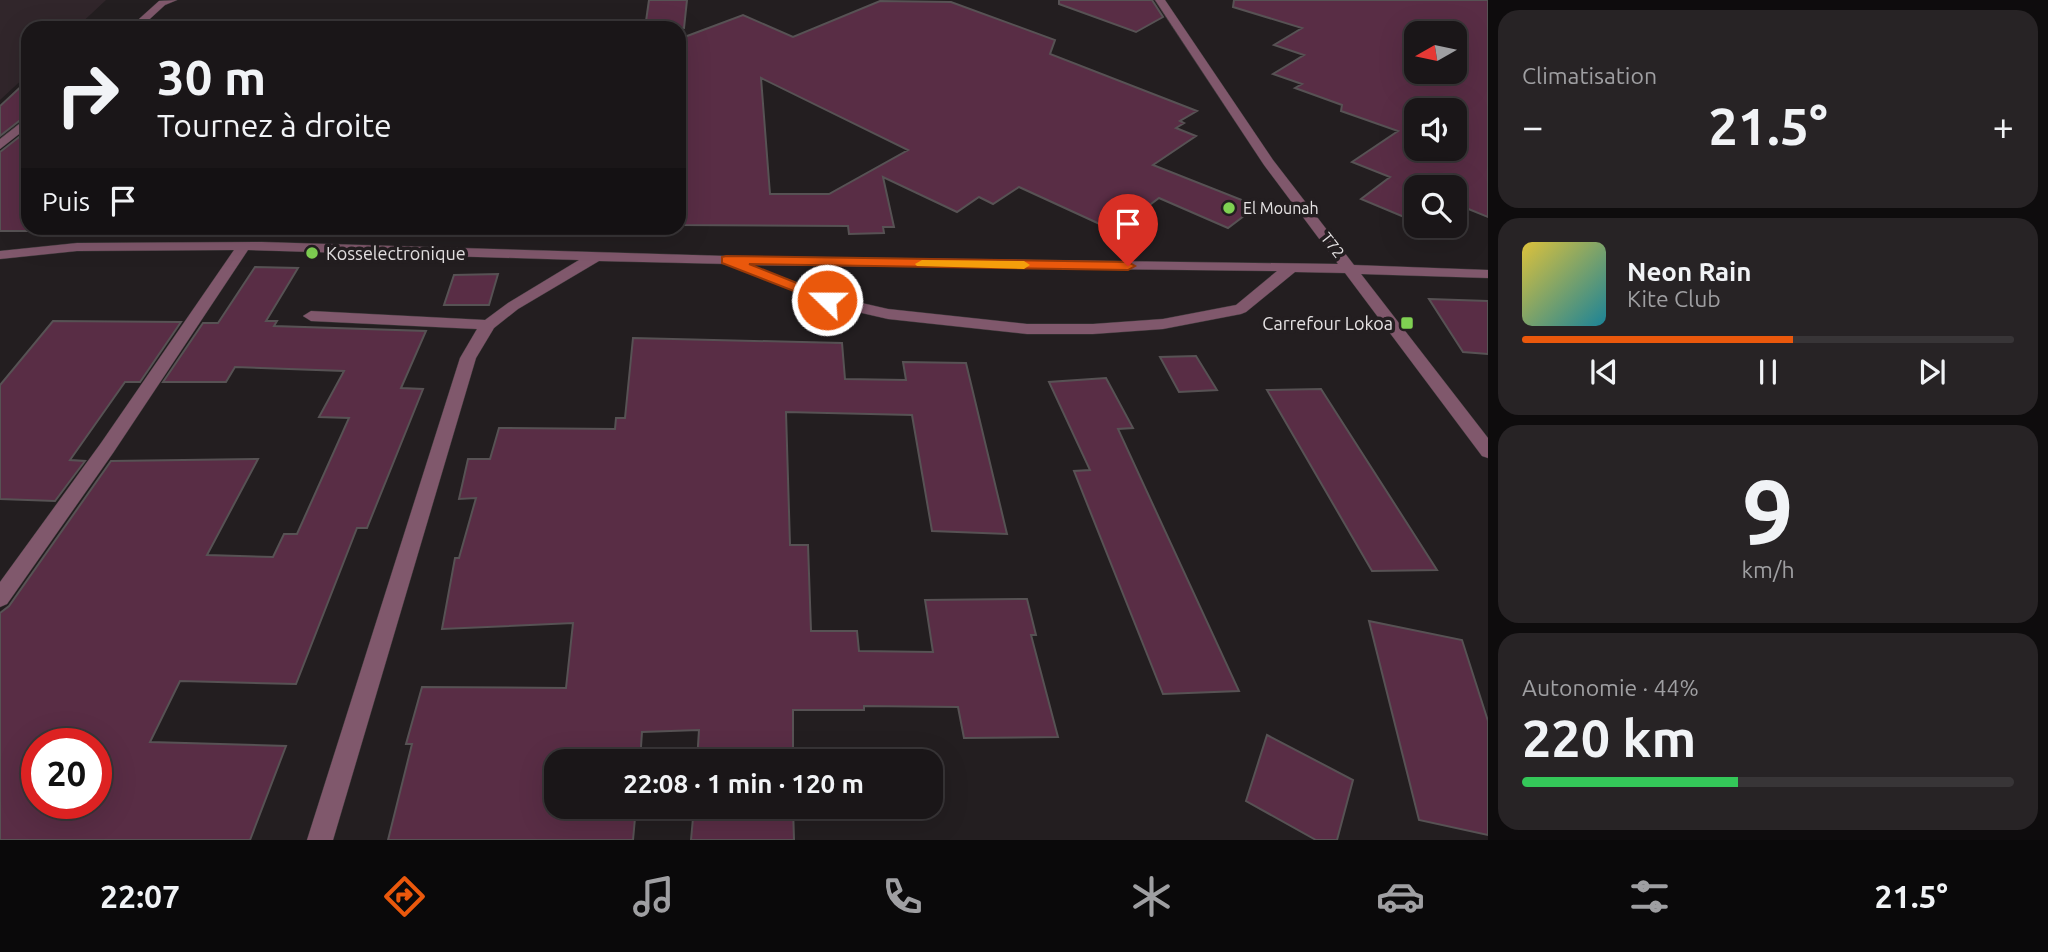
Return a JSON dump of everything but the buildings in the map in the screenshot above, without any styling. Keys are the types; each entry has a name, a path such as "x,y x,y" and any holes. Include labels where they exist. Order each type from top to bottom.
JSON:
{"street":[{"path":"145,0 167,2"},
{"name":"T72","path":"1160,0 1243,126 1430,370 1488,451"},
{"path":"143,21 167,2"},
{"path":"0,145 21,127"},
{"path":"0,255 77,247 244,246 726,260 1291,267 1488,274"},
{"path":"0,598 107,448 244,246"},
{"path":"320,840 468,358 488,325 513,306 596,256"},
{"path":"726,260 827,300 888,314 1027,329 1093,330 1163,324 1241,309 1291,267"},
{"path":"311,316 488,325"}],"shaded area":[{"path":"0,0 106,0 84,21 21,21 21,80 0,100"}],"slow traffic":[{"path":"922,264 1024,265"}],"place":[{"name":"El Mounah","path":"1229,208"},
{"name":"Kosselectronique","path":"312,253"},
{"name":"Carrefour Lokoa","path":"1407,323"}],"route":[{"path":"827,300 726,260 1128,266"}]}
